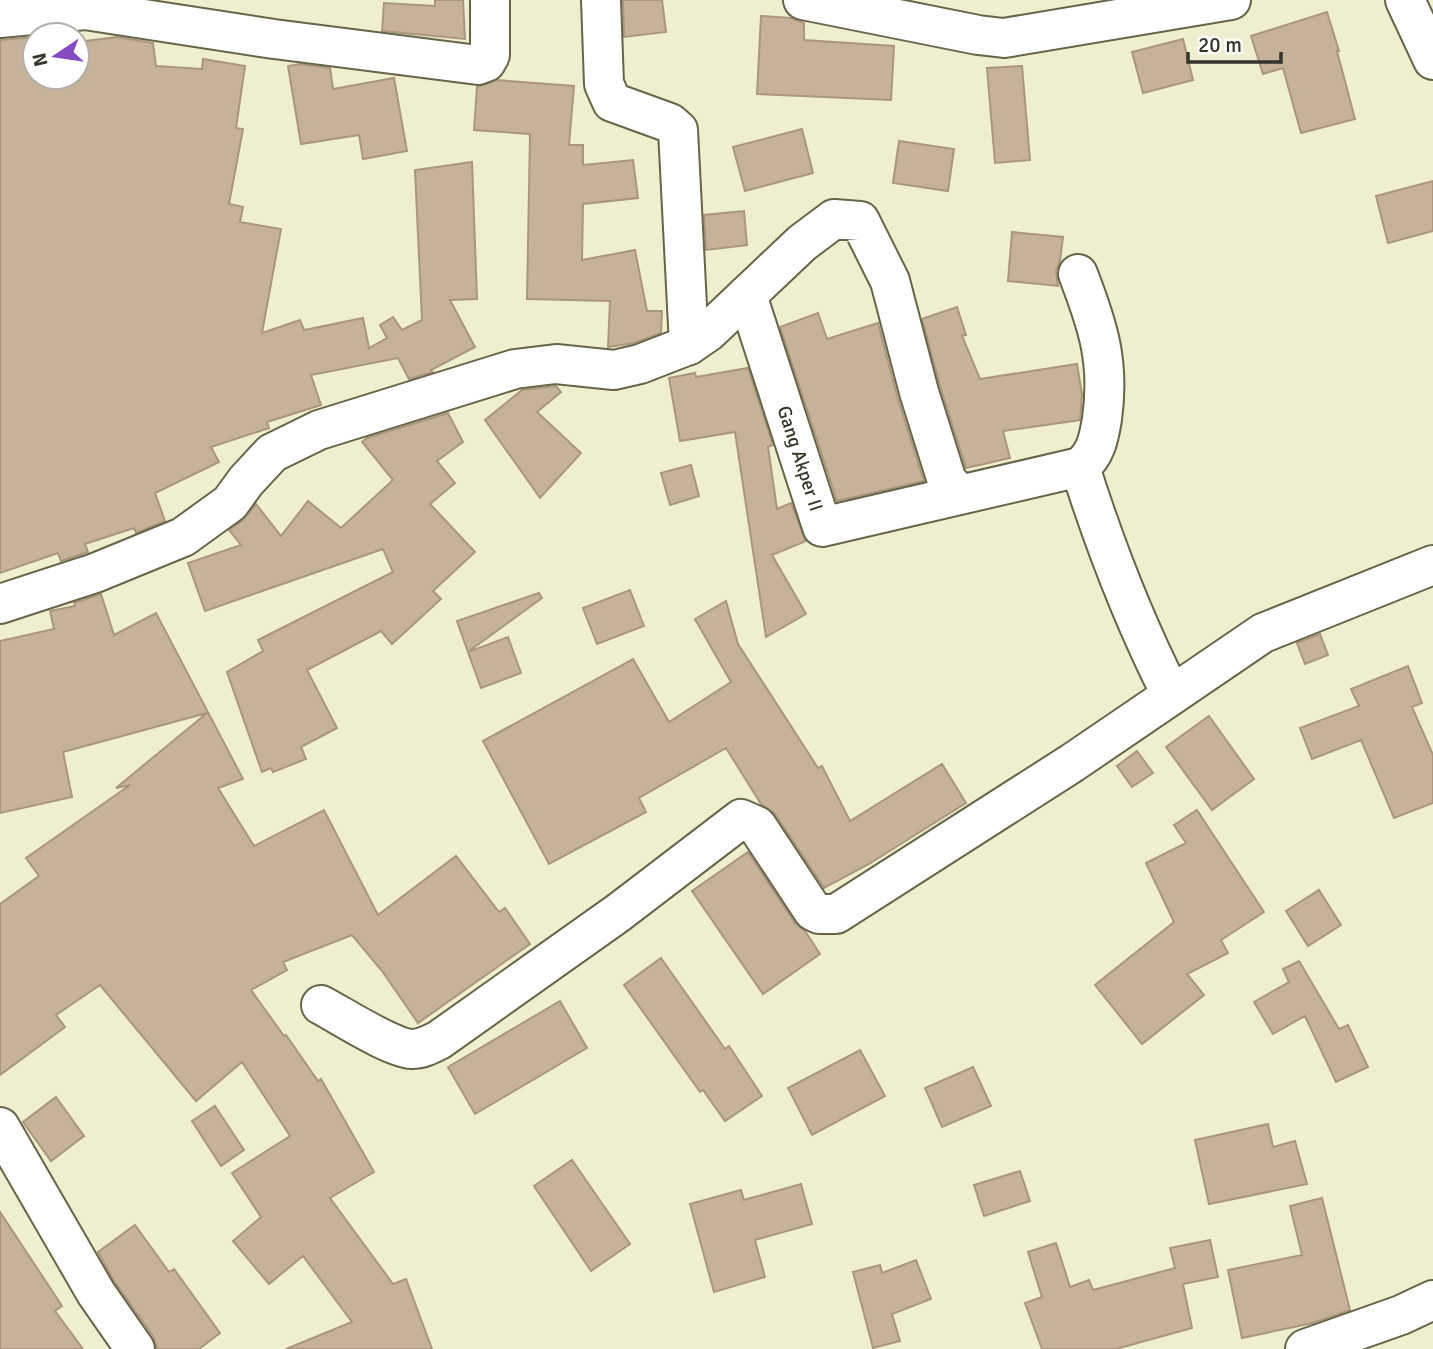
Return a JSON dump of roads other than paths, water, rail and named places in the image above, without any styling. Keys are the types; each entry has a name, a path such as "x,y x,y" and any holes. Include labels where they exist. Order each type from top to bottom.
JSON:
{"street":[{"path":"0,18 85,10 274,39 478,65 486,62 490,55 490,0"},
{"path":"601,0 604,84 612,102 675,125 678,130 689,345"},
{"path":"803,0 1004,38 1231,0"},
{"path":"1405,0 1433,60"},
{"path":"0,604 95,573 183,537 230,503 271,453 319,430 515,369 556,364 614,370 640,364 689,345 708,332 802,243 834,219 860,221 890,281 919,392 947,481 960,495"},
{"path":"1078,274 1096,319 1105,363 1105,398 1097,444 1086,463 1080,467 1115,571 1143,640 1171,694"},
{"name":"Gang Akper II","path":"747,295 822,527 1080,467"},
{"path":"321,1005 398,1045 413,1049 439,1040 618,913 741,819 757,826 813,911 819,914 836,914 1072,764 1263,633 1433,565"},
{"path":"0,1127 96,1293 135,1349"},
{"path":"1305,1349 1401,1315 1433,1300"}]}
